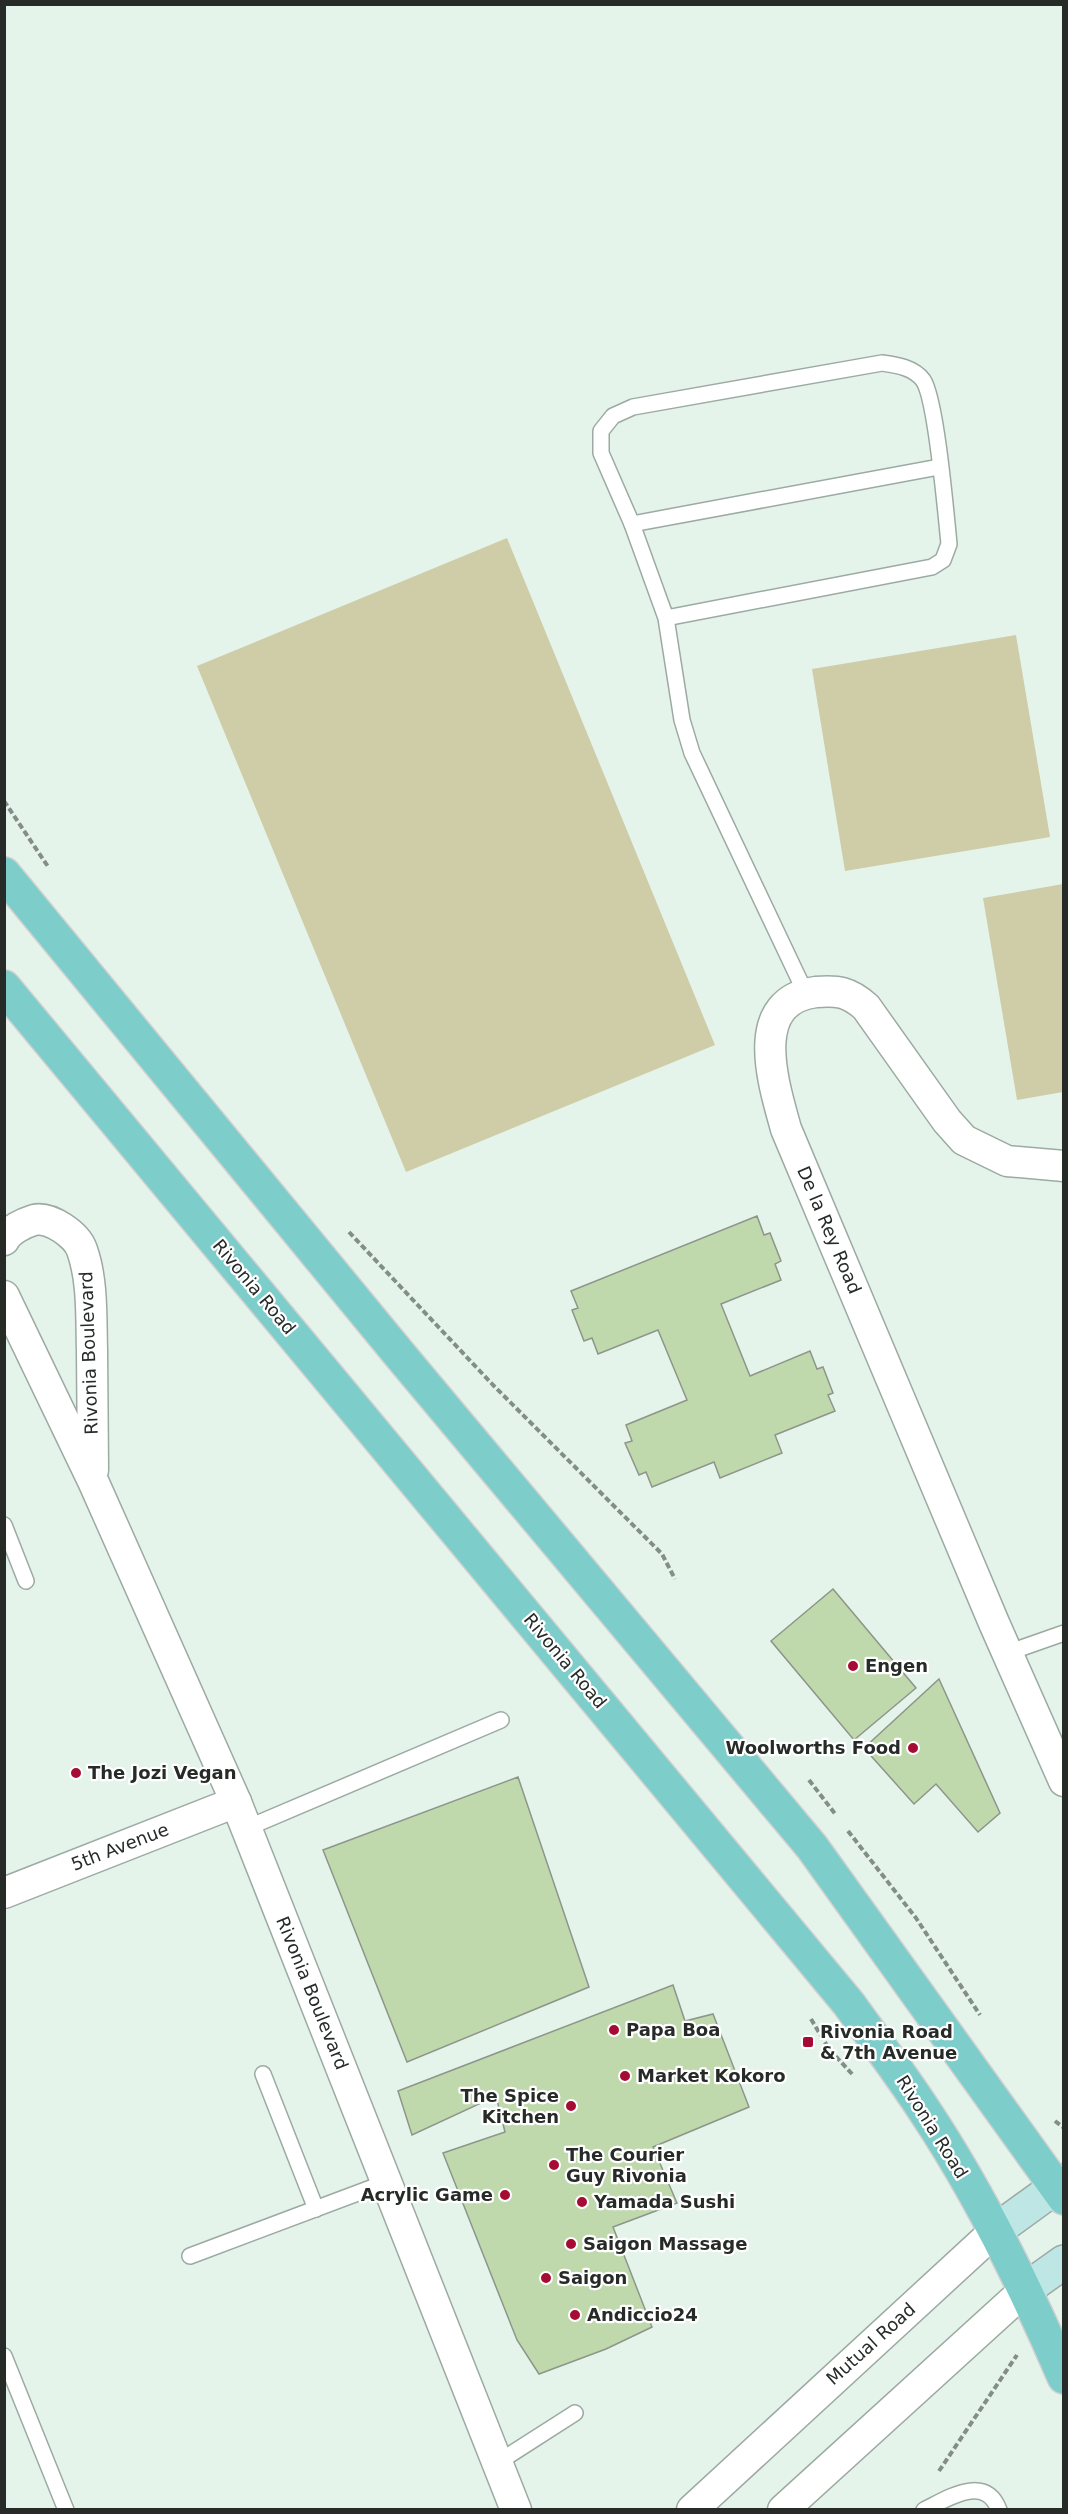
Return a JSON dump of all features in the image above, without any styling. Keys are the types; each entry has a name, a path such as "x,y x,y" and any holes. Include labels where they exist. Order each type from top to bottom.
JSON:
{"main road":[{"path":"4,874 400,1355 812,1847 1061,2188"},
{"name":"Rivonia Road","path":"4,987 849,2004 927,2113 1026,2289 1064,2377"}],"street":[{"name":"De la Rey Road","path":"1064,1166 1007,1161 964,1140 947,1121 866,1008 852,995 835,990 806,994 776,1015 770,1038 774,1076 786,1129 1007,1653 1064,1781"},
{"name":"Rivonia Boulevard","path":"4,1240 19,1227 37,1219 53,1223 71,1234 81,1247 87,1267 91,1321 93,1481"},
{"name":"Rivonia Boulevard","path":"4,1296 93,1481 241,1815 516,2510"},
{"name":"5th Avenue","path":"4,1893 241,1815"},
{"name":"Mutual Road","path":"692,2510 995,2231 1061,2188"},
{"path":"783,2510 1026,2289 1064,2262"}],"lane":[{"path":"666,618 932,567 943,560 949,544 932,407 923,380 905,366 882,363 633,407 613,416 601,431 601,453 632,524 666,618 682,720 692,753 806,994"},
{"path":"632,524 939,467"},
{"path":"4,1525 26,1581"},
{"path":"1007,1653 1064,1633"},
{"path":"241,1815 501,1720"},
{"path":"263,2074 316,2209"},
{"path":"190,2256 387,2182"},
{"path":"4,2356 66,2510"},
{"path":"498,2463 575,2413"},
{"path":"924,2510 966,2490 979,2490 988,2494 999,2510"}],"path":[{"path":"4,801 50,870"},
{"path":"348,1231 493,1385 662,1554 675,1579"},
{"path":"809,1780 837,1817"},
{"path":"844,1826 916,1918 987,2025"},
{"path":"1051,2117 1064,2128"},
{"path":"933,2480 1017,2355"}],"shaded area":[{"path":"507,538 715,1045 406,1172 197,666"},
{"path":"1016,635 1050,837 845,871 812,669"},
{"path":"1063,884 1063,1092 1017,1100 983,898"}],"building":[{"path":"757,1216 764,1235 770,1233 781,1261 775,1264 781,1280 721,1304 750,1376 810,1351 817,1369 823,1367 833,1393 828,1395 835,1411 775,1435 782,1453 720,1478 714,1462 652,1487 646,1472 639,1475 625,1443 632,1441 626,1425 687,1400 658,1330 598,1354 592,1338 584,1341 572,1310 578,1308 571,1291"},
{"path":"833,1589 916,1688 854,1740 771,1641"},
{"path":"939,1679 1000,1813 978,1832 936,1784 914,1804 864,1748"},
{"path":"518,1777 589,1987 407,2062 323,1850"},
{"path":"673,1985 685,2021 713,2014 749,2107 653,2147 677,2203 613,2227 652,2327 606,2349 539,2374 517,2340 443,2153 505,2132 496,2096 412,2135 398,2091"}],"place":[{"name":"Engen","path":"853,1666"},
{"name":"Woolworths Food","path":"913,1748"},
{"name":"The Jozi Vegan","path":"76,1773"},
{"name":"Papa Boa","path":"614,2030"},
{"name":"Rivonia Road & 7th Avenue","path":"808,2042"},
{"name":"Market Kokoro","path":"625,2076"},
{"name":"The Spice Kitchen","path":"571,2106"},
{"name":"The Courier Guy Rivonia","path":"554,2165"},
{"name":"Acrylic Game","path":"505,2195"},
{"name":"Yamada Sushi","path":"582,2202"},
{"name":"Saigon Massage","path":"571,2244"},
{"name":"Saigon","path":"546,2278"},
{"name":"Andiccio24","path":"575,2315"}]}
